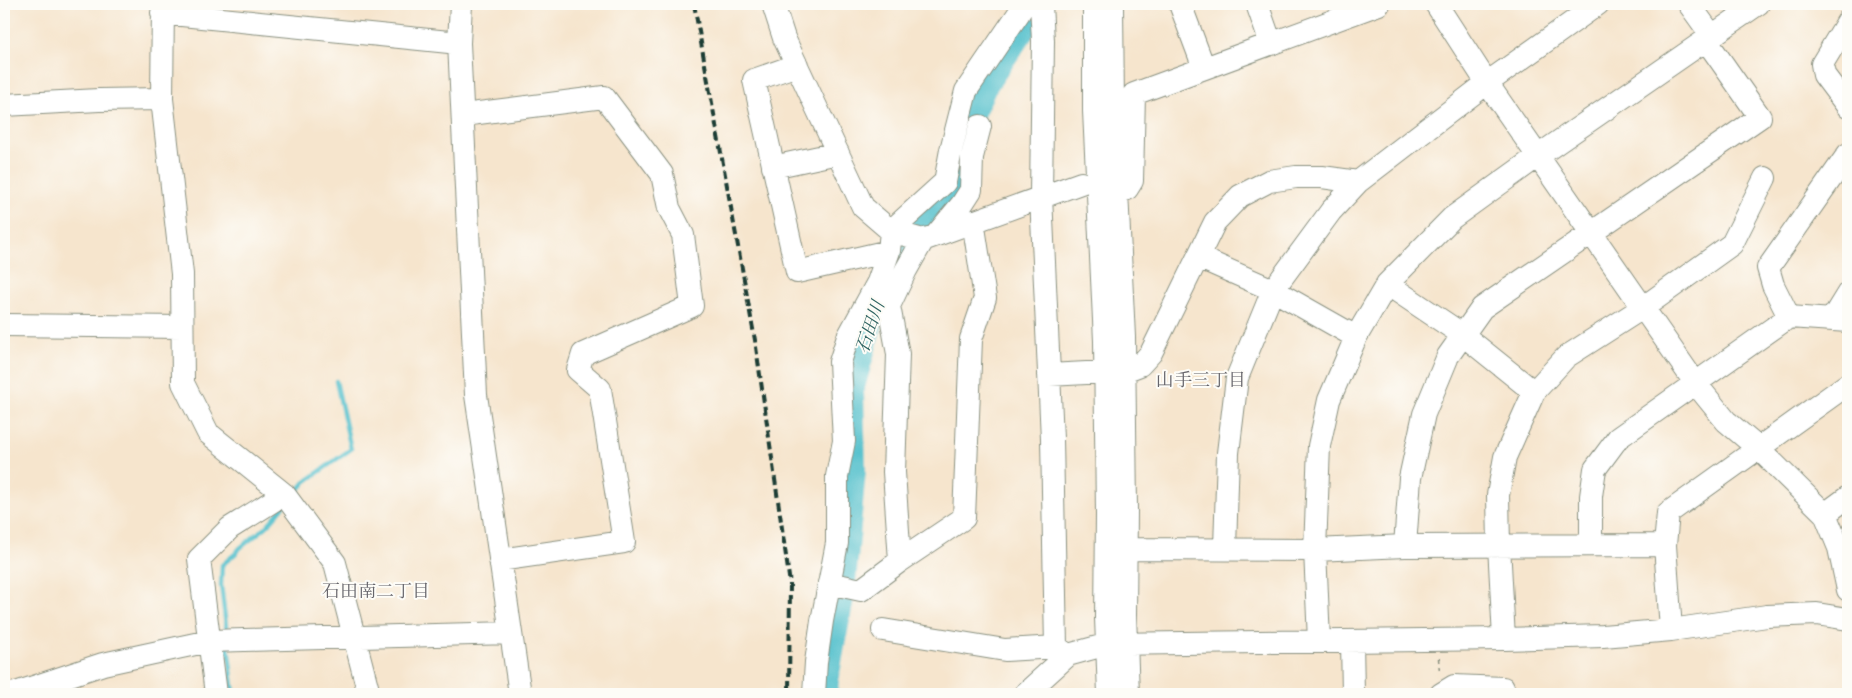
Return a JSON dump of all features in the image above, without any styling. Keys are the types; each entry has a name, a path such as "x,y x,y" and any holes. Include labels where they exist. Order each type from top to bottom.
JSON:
{"street":[{"path":"461,4 459,43 476,395 520,694"},
{"path":"773,4 784,38 863,207 890,241"},
{"path":"814,694 818,646 837,543 837,476 844,441 840,362 848,337 878,282 890,241 945,182 966,91 1024,4"},
{"path":"1025,694 1062,651 1041,196 1043,41 1041,4"},
{"path":"1094,4 1094,110 1115,372 1126,549 1125,615 1117,644 1109,694"},
{"path":"1112,4 1113,107 1118,193 1115,372 1117,644 1128,694"},
{"path":"1180,4 1204,68"},
{"path":"1256,4 1271,44"},
{"path":"1118,193 1127,189 1132,181 1134,94 1271,44 1336,11 1379,4"},
{"path":"1436,4 1487,82 1696,384 1726,421 1759,449 1825,514 1839,548 1848,590"},
{"path":"1225,548 1228,453 1237,378 1273,290 1331,211 1358,182 1487,82 1598,4"},
{"path":"1405,546 1410,478 1424,414 1448,356 1482,308 1760,117 1689,4"},
{"path":"1319,641 1315,550 1319,446 1329,400 1356,337 1387,284 1452,218 1538,156 1758,4"},
{"path":"369,694 335,563 284,494 208,433 183,383 182,274 162,99 162,9 459,43"},
{"path":"1848,21 1822,64 1824,75 1848,107"},
{"path":"797,65 754,80 797,272 890,241 929,238 1081,183"},
{"path":"463,115 604,96 662,174 669,208 683,235 692,306 583,354 578,370 600,389 624,542 500,560"},
{"path":"4,105 162,99"},
{"path":"889,306 906,270 929,238 962,204 971,190 972,157 980,126"},
{"path":"773,167 838,153"},
{"path":"1789,317 1773,285 1768,268 1848,154"},
{"path":"1049,375 1115,372 1140,365 1151,353 1220,216 1240,196 1269,182 1296,177 1358,182"},
{"path":"1504,639 1498,495 1505,457 1534,392 1566,357 1644,307 1732,244 1765,178"},
{"path":"829,584 861,590 964,518 971,339 985,298 973,221"},
{"path":"1198,258 1273,290 1356,337"},
{"path":"878,282 889,306 898,354 894,472 900,561"},
{"path":"1387,284 1463,335 1534,392"},
{"path":"1590,545 1591,496 1595,469 1618,438 1789,317 1840,320 1848,293"},
{"path":"4,325 182,327"},
{"path":"1670,630 1665,545 1668,513 1848,384"},
{"path":"216,694 199,560 230,528 284,494"},
{"path":"1825,514 1848,498"},
{"path":"1126,549 1225,548 1315,550 1405,546 1665,545"},
{"path":"882,630 1005,650 1062,651 1117,644 1603,636 1670,630 1767,616 1817,614 1848,619"},
{"path":"13,694 104,664 209,641 511,633"},
{"path":"1352,641 1353,694"},
{"path":"1440,685 1503,688 1505,694"}],"path":[{"path":"1439,640 1440,685"}],"waterway":[{"name":"石田川","path":"824,694 825,678 841,593 852,470 850,390 871,316 914,223 954,192 964,126 984,84 1031,15 1029,4"},
{"path":"294,495 305,482 351,449 336,381"},
{"path":"227,634 221,585 222,565 266,527 285,505"},
{"path":"228,647 234,694"}],"railway":[{"path":"694,4 755,340 790,584 789,694"}],"district":[{"name":"山手三丁目","path":"1201,380"},
{"name":"石田南二丁目","path":"376,591"}]}
